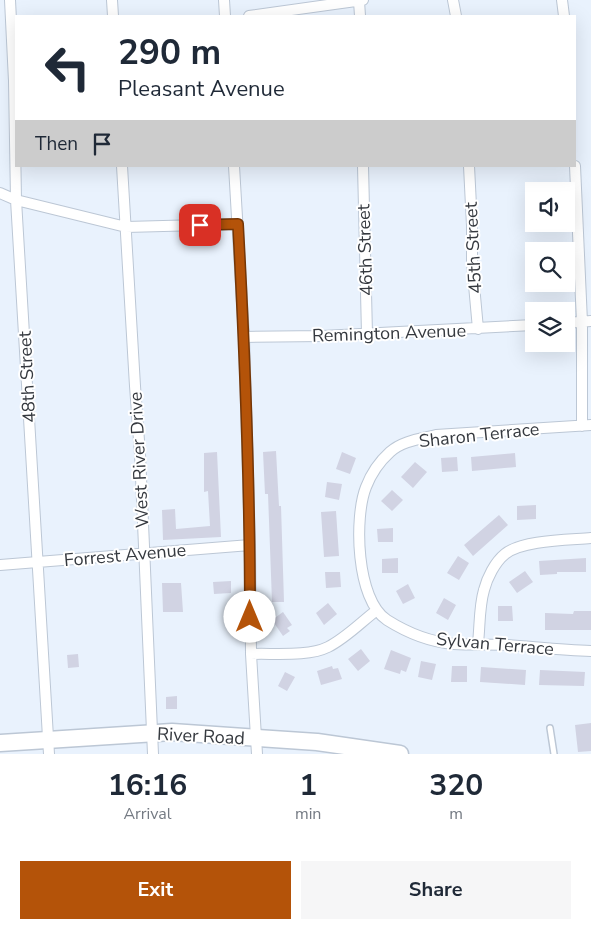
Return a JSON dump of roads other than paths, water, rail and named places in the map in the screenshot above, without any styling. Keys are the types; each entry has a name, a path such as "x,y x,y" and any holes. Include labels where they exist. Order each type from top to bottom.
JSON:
{"main road":[{"name":"River Road","path":"0,743 49,747 151,733 172,732 256,746 317,742 400,754"}],"street":[{"name":"48th Street","path":"10,0 15,140"},
{"path":"112,0 113,15"},
{"path":"224,0 226,15"},
{"path":"255,15 322,3 361,0 360,15"},
{"path":"453,0 456,15"},
{"path":"562,0 564,15"},
{"name":"48th Street","path":"15,167 49,747"},
{"name":"West River Drive","path":"122,167 140,454 153,754"},
{"path":"234,167 244,337 251,654 256,746"},
{"name":"46th Street","path":"362,167 367,334"},
{"name":"45th Street","path":"469,167 472,263 478,329"},
{"path":"575,167 586,322 586,425"},
{"path":"0,193 16,200 126,227 238,224"},
{"name":"Remington Avenue","path":"244,337 367,334 525,326"},
{"name":"Sharon Terrace","path":"377,610 364,586 360,562 362,504 372,475 390,451 417,439 436,435 586,425"},
{"path":"478,644 484,591 490,576 506,554 518,548 545,542 591,538"},
{"name":"Forrest Avenue","path":"0,565 250,545"},
{"path":"251,654 304,652 327,648 377,610"},
{"name":"Sylvan Terrace","path":"377,610 384,618 409,632 453,644 591,651"}],"lane":[{"path":"550,728 553,752"}]}
